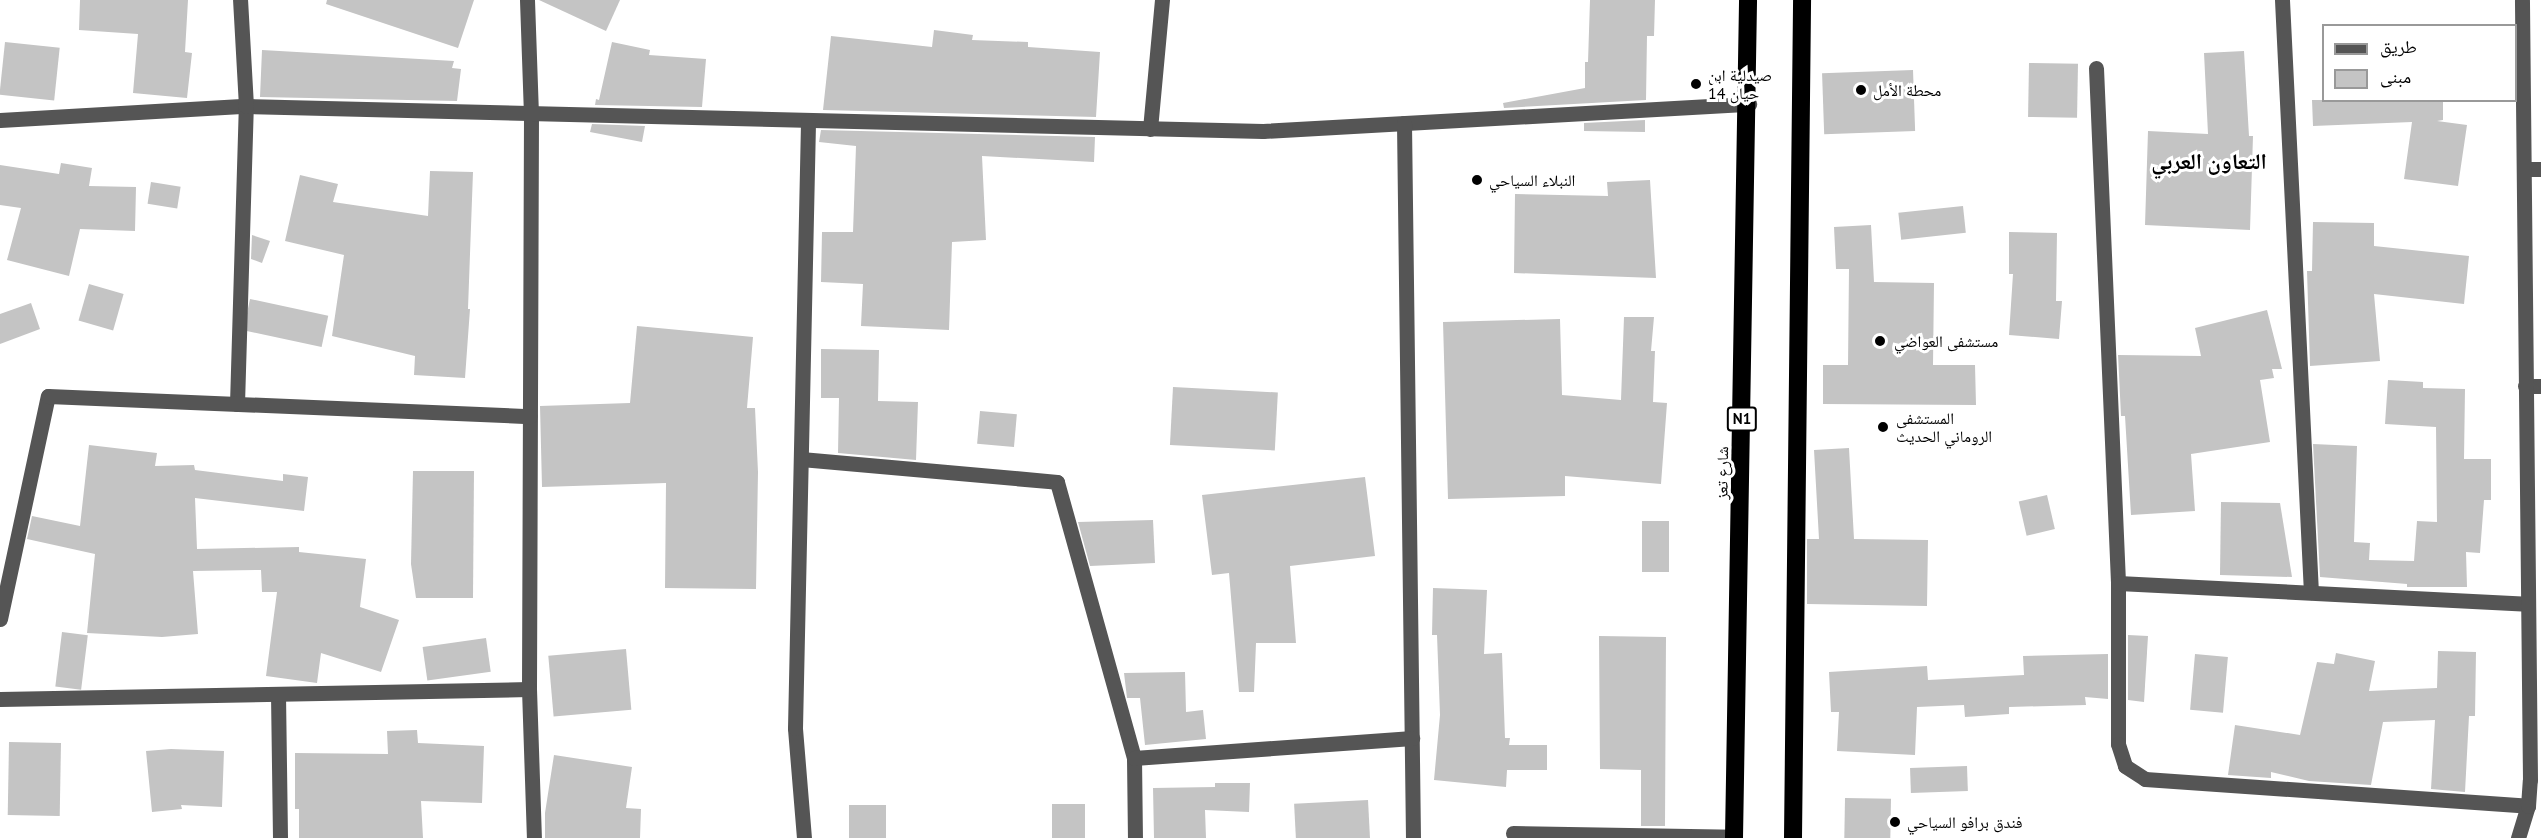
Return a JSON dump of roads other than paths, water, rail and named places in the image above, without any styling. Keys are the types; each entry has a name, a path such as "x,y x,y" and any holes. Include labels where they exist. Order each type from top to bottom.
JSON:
{"highway":[{"name":"شارع تعز","path":"1734,838 1749,104 1748,0"},
{"path":"1793,838 1802,0"}],"street":[{"path":"237,404 246,106 240,0"},
{"path":"527,0 531,115 530,689 534,838"},
{"path":"1150,129 1162,0"},
{"path":"2282,0 2312,592"},
{"path":"2518,838 2528,806 2530,780 2526,604 2522,0"},
{"path":"2096,68 2118,582 2118,744 2125,766 2145,779 2528,806"},
{"path":"0,120 246,106 531,115 1263,131 1749,104"},
{"path":"804,838 795,728 808,121"},
{"path":"1404,123 1413,838"},
{"path":"2524,169 2541,169"},
{"path":"2525,386 2541,386"},
{"path":"0,619 48,396 530,416"},
{"path":"801,459 1058,482 1134,758 1135,838"},
{"path":"2118,582 2526,604"},
{"path":"0,699 530,689"},
{"path":"278,694 280,838"},
{"path":"1134,758 1412,738"},
{"path":"1513,833 1734,838"}],"place":[{"name":"صيدلية ابن حيان 14","path":"1696,84"},
{"name":"محطة الأمل","path":"1861,90"},
{"name":"النبلاء السياحي","path":"1477,180"},
{"name":"مستشفى العواضي","path":"1880,341"},
{"name":"المستشفى الروماني الحديث","path":"1883,427"},
{"name":"فندق برافو السياحي","path":"1895,822"}],"district":[{"name":"التعاون العربي","path":"2209,162"}]}
